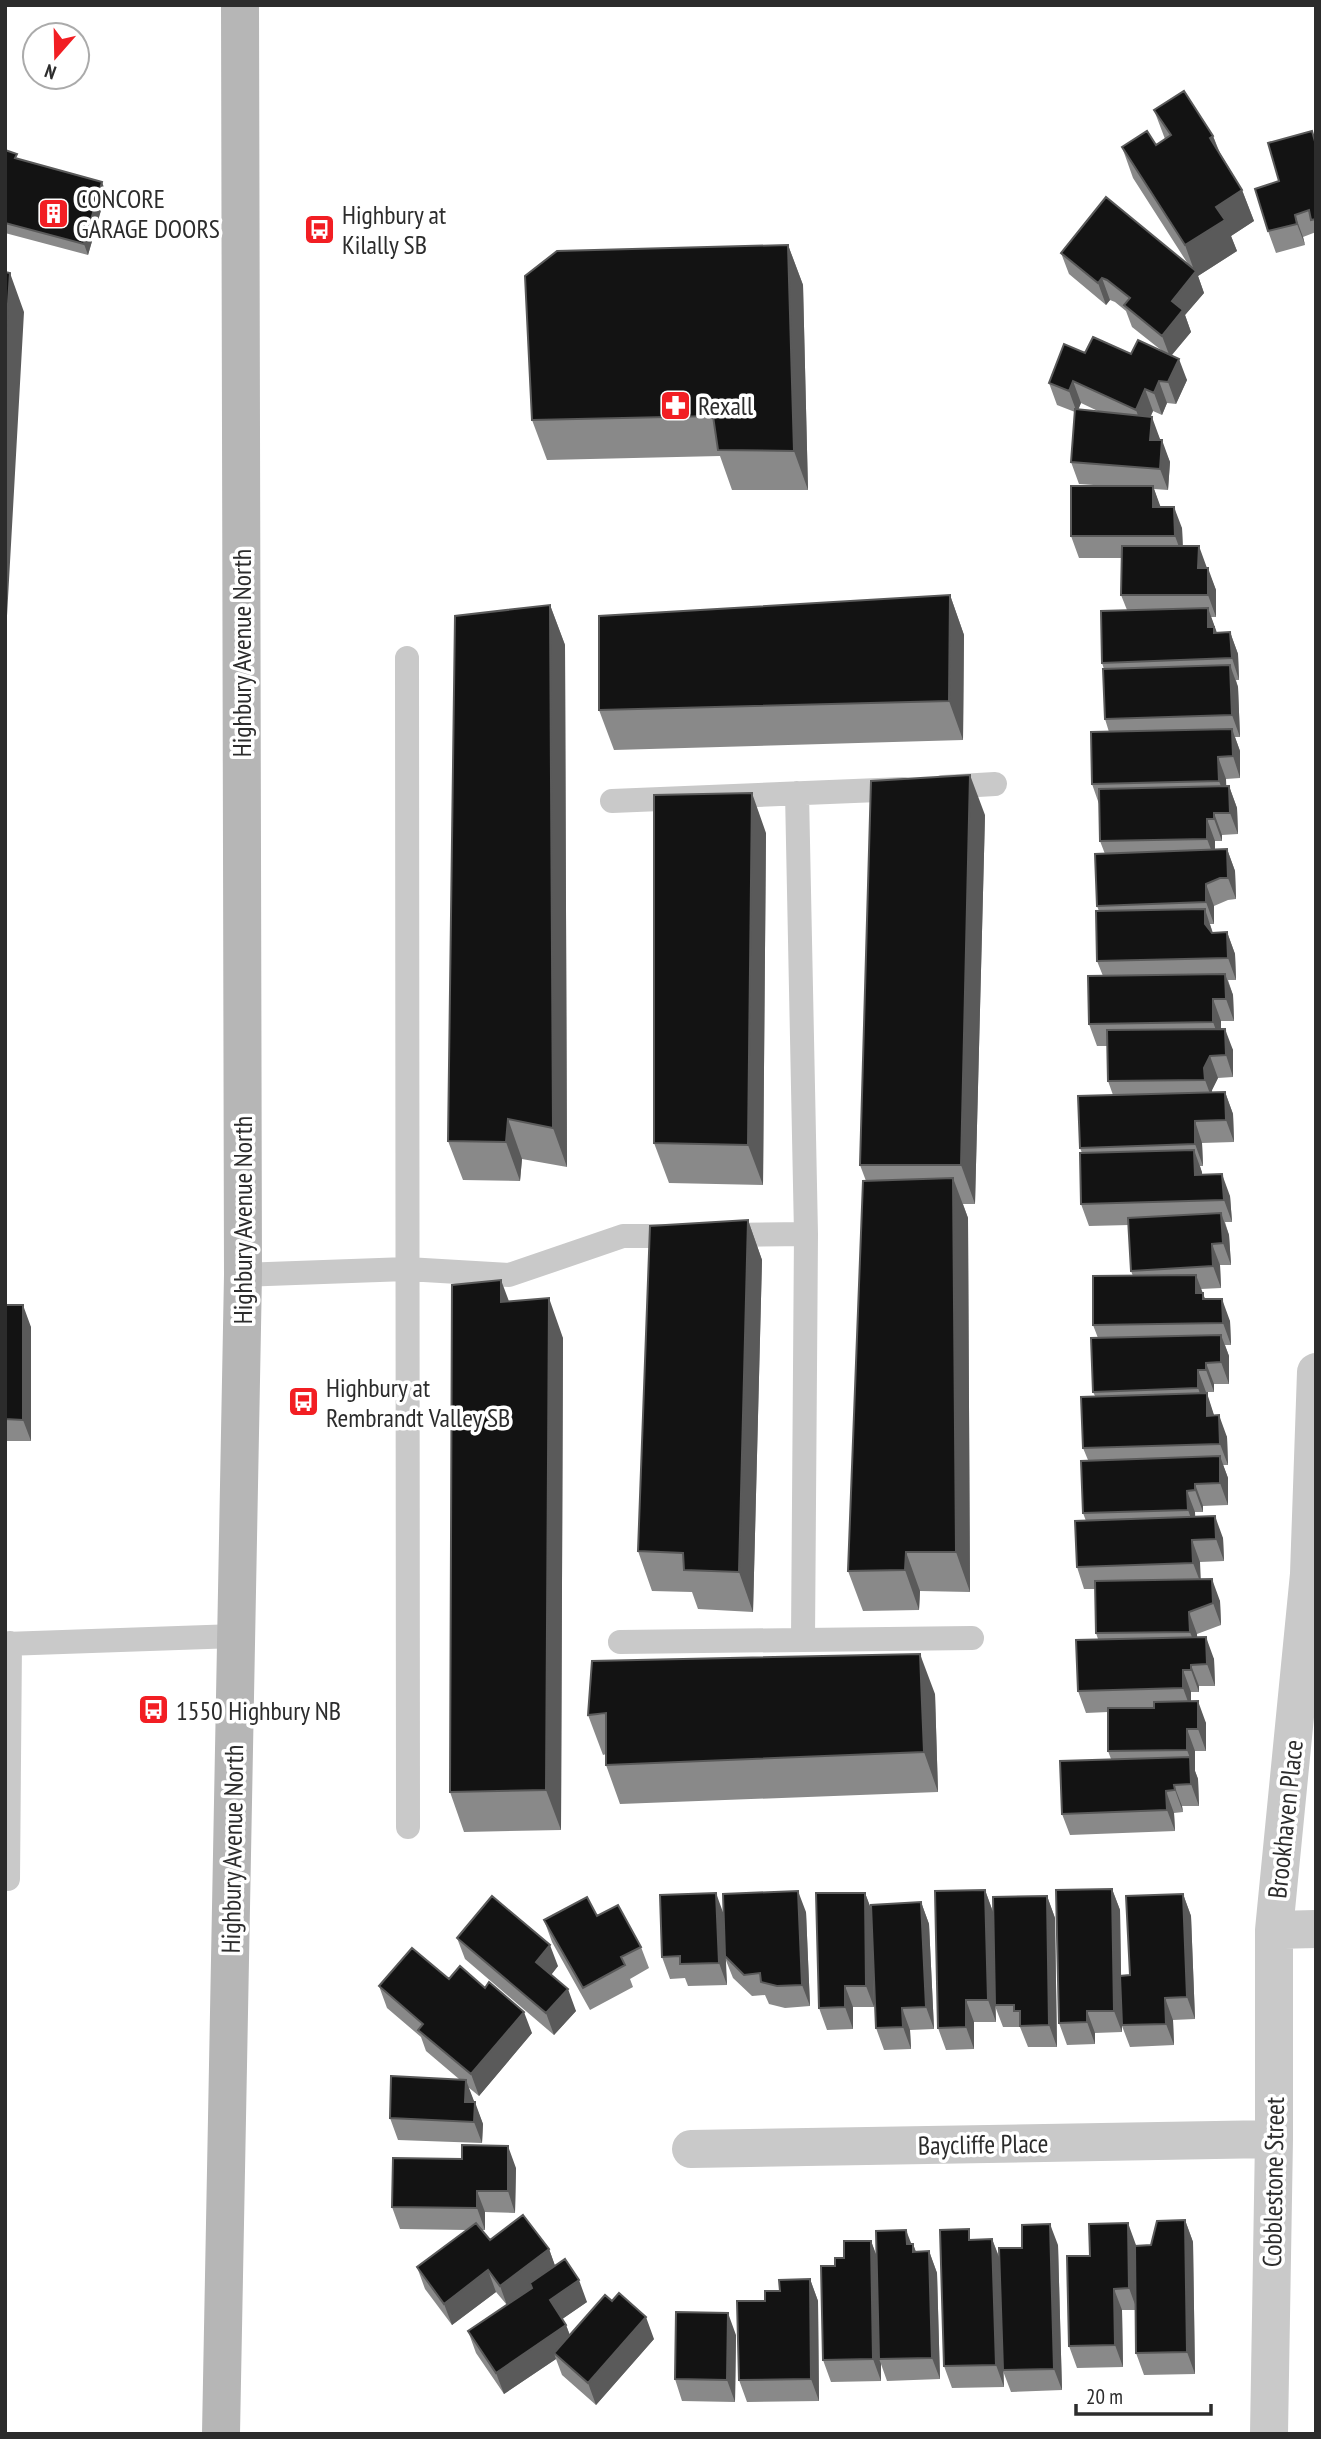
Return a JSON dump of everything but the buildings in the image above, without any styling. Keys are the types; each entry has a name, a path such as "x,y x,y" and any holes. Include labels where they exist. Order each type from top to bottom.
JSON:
{"main road":[{"name":"Highbury Avenue North","path":"221,2434 243,1275 240,5"}],"street":[{"name":"Brookhaven Place","path":"1274,1930 1309,1574 1316,1373"},
{"path":"1274,1930 1316,1929"},
{"name":"Cobblestone Street","path":"1269,2434 1274,1930"},
{"name":"Baycliffe Place","path":"691,2149 1274,2139"}],"lane":[{"path":"407,658 408,1827"},
{"path":"612,801 995,784"},
{"path":"797,793 806,1234 803,1639"},
{"path":"243,1275 407,1269 509,1275 623,1236 806,1234"},
{"path":"8,1879 8,1644 236,1636"},
{"path":"620,1642 972,1638"}],"place":[{"name":"CONCORE GARAGE DOORS","path":"53,213"},
{"name":"Highbury at Kilally SB","path":"319,229"},
{"name":"Rexall","path":"675,405"},
{"name":"Highbury at Rembrandt Valley SB","path":"303,1402"},
{"name":"1550 Highbury NB","path":"153,1710"}]}
